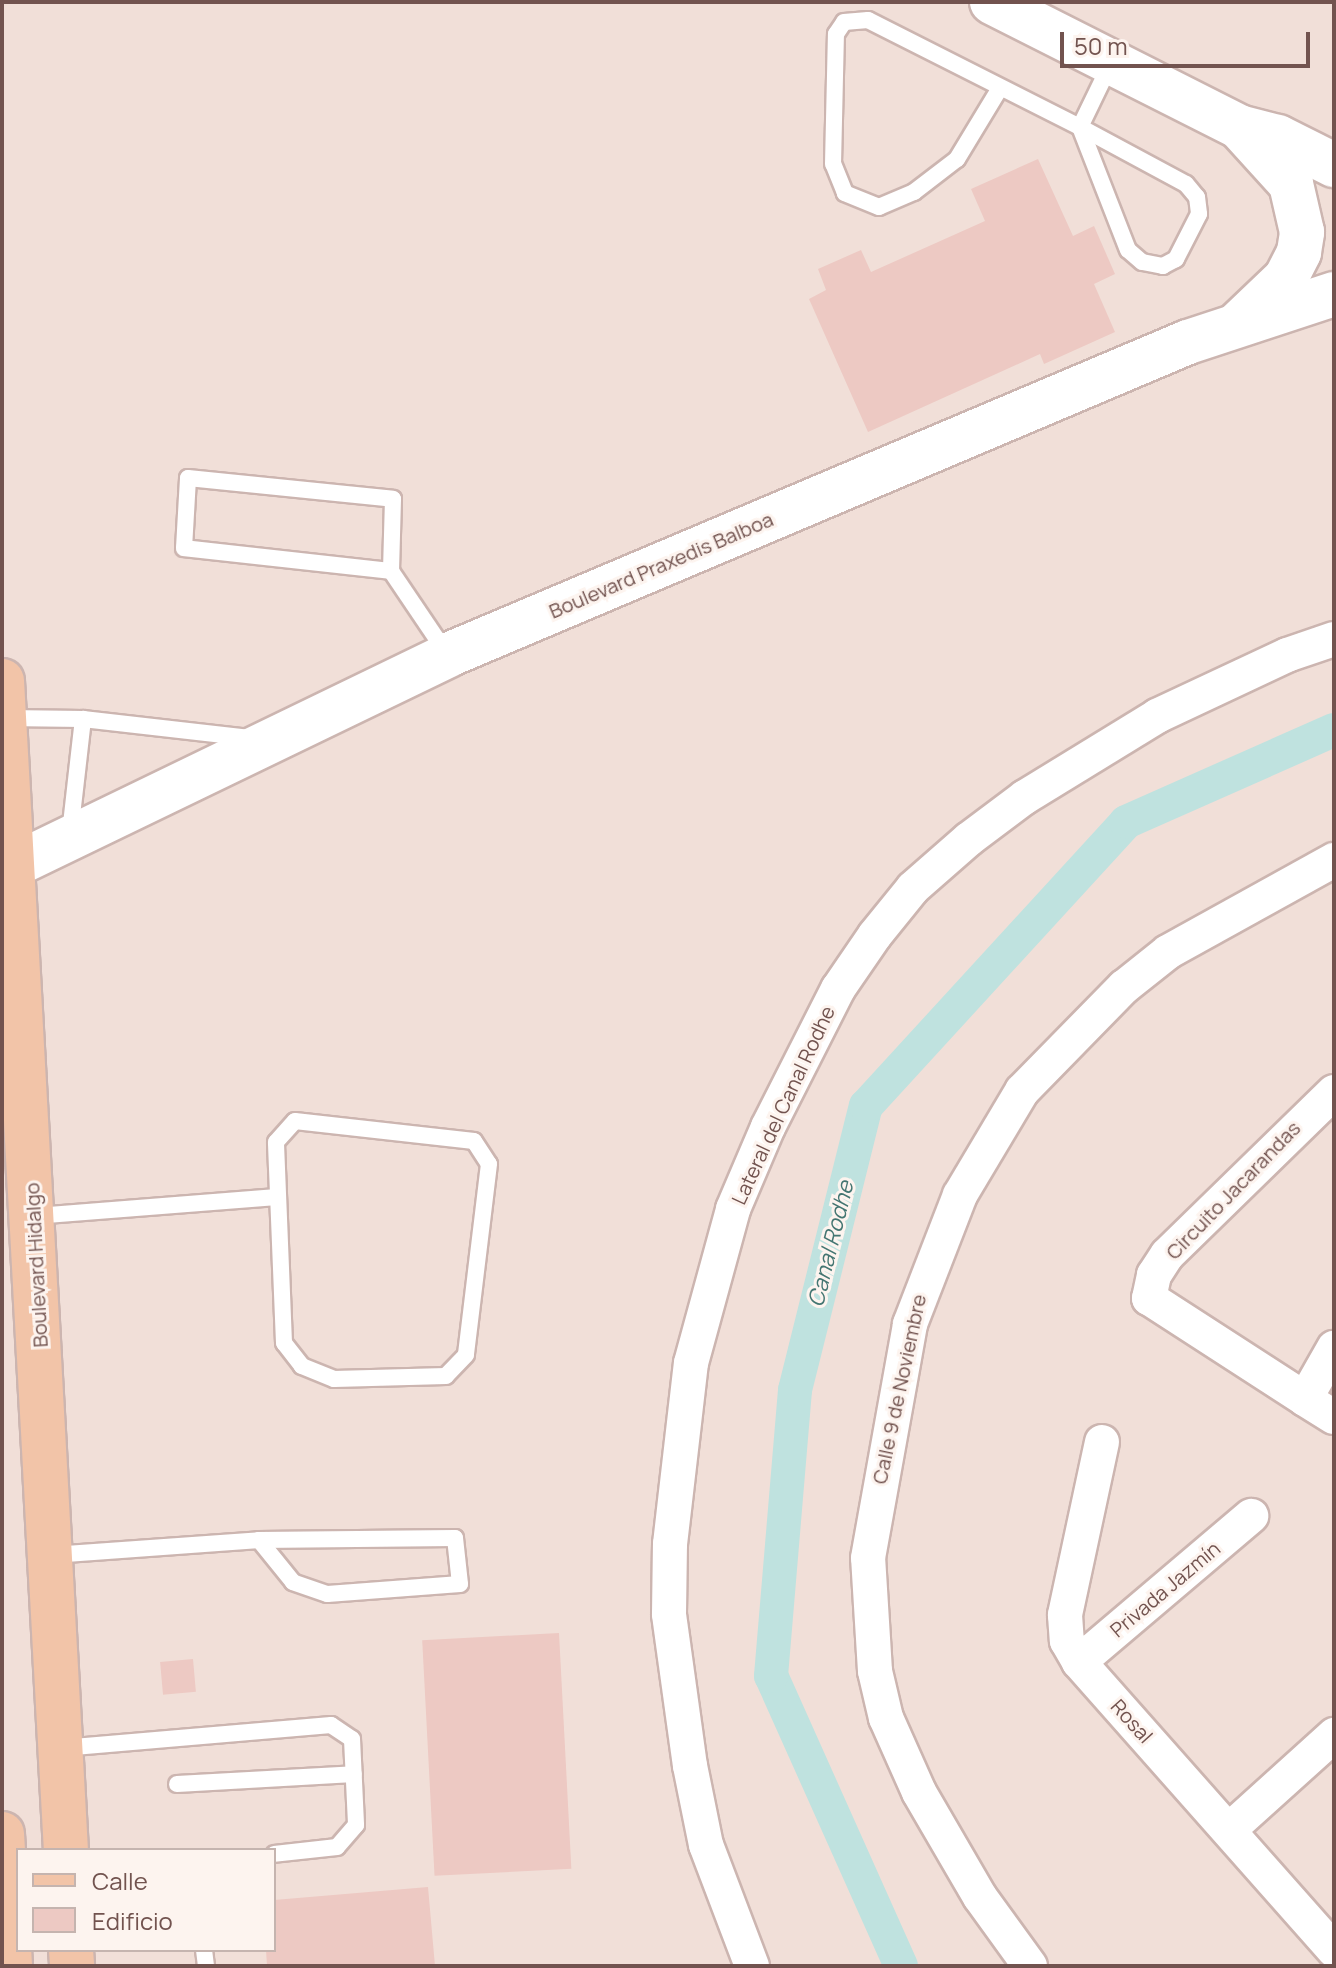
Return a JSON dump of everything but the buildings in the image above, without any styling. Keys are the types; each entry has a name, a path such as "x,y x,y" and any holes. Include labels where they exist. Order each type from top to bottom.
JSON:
{"main road":[{"path":"992,2 1038,12 1111,64 1239,127 1278,137 1334,165"},
{"path":"1237,325 1286,278 1299,252 1302,232 1291,184 1239,127"},
{"name":"Boulevard Praxedis Balboa","path":"8,867 70,834 448,655 1237,325 1334,294"},
{"name":"Boulevard Hidalgo","path":"3,700 8,867 33,1216 66,1848"},
{"path":"2,1834 10,1966"}],"street":[{"name":"Lateral del Canal Rodhe","path":"752,1966 706,1845 690,1766 669,1614 670,1544 691,1363 733,1209 768,1127 838,989 875,935 913,888 958,849 1025,797 1157,716 1287,655 1334,639"},
{"name":"Calle 9 de Noviembre","path":"1030,1966 980,1897 919,1792 886,1718 875,1671 868,1558 910,1324 960,1195 1022,1091 1124,987 1168,952 1334,860"},
{"name":"Circuito Jacarandas","path":"1305,1399 1149,1298 1154,1275 1167,1255 1334,1092"},
{"path":"1334,1348 1305,1399 1334,1417"},
{"name":"Rosal","path":"1102,1442 1065,1615 1067,1641 1079,1662 1334,1950"},
{"name":"Privada Jazmín","path":"1079,1662 1251,1516"},
{"path":"1229,1830 1334,1735"}],"lane":[{"path":"1000,88 957,159 914,192 879,207 845,193 833,164 836,34 844,22 868,20 1080,127 1186,184 1197,197 1199,214 1176,259 1163,266 1128,250 1080,127 1111,64"},
{"path":"391,571 184,548 188,478 393,499 391,571 448,655"},
{"path":"3,700 83,719 269,740"},
{"path":"70,834 83,719"},
{"path":"295,1121 474,1141 489,1164 466,1355 446,1376 334,1379 302,1366 284,1343 275,1197 276,1142 295,1121"},
{"path":"33,1216 275,1197"},
{"path":"52,1555 259,1540 455,1538 460,1584 327,1594 293,1582 259,1540"},
{"path":"61,1748 331,1725 352,1739 356,1825 337,1847 276,1854"},
{"path":"177,1784 354,1774"}],"shaded area":[{"path":"2,2 1334,2 1334,1966 2,1966"}],"waterway":[{"name":"Canal Rodhe","path":"901,1966 771,1676 795,1390 866,1106 1126,822 1334,730"}]}
